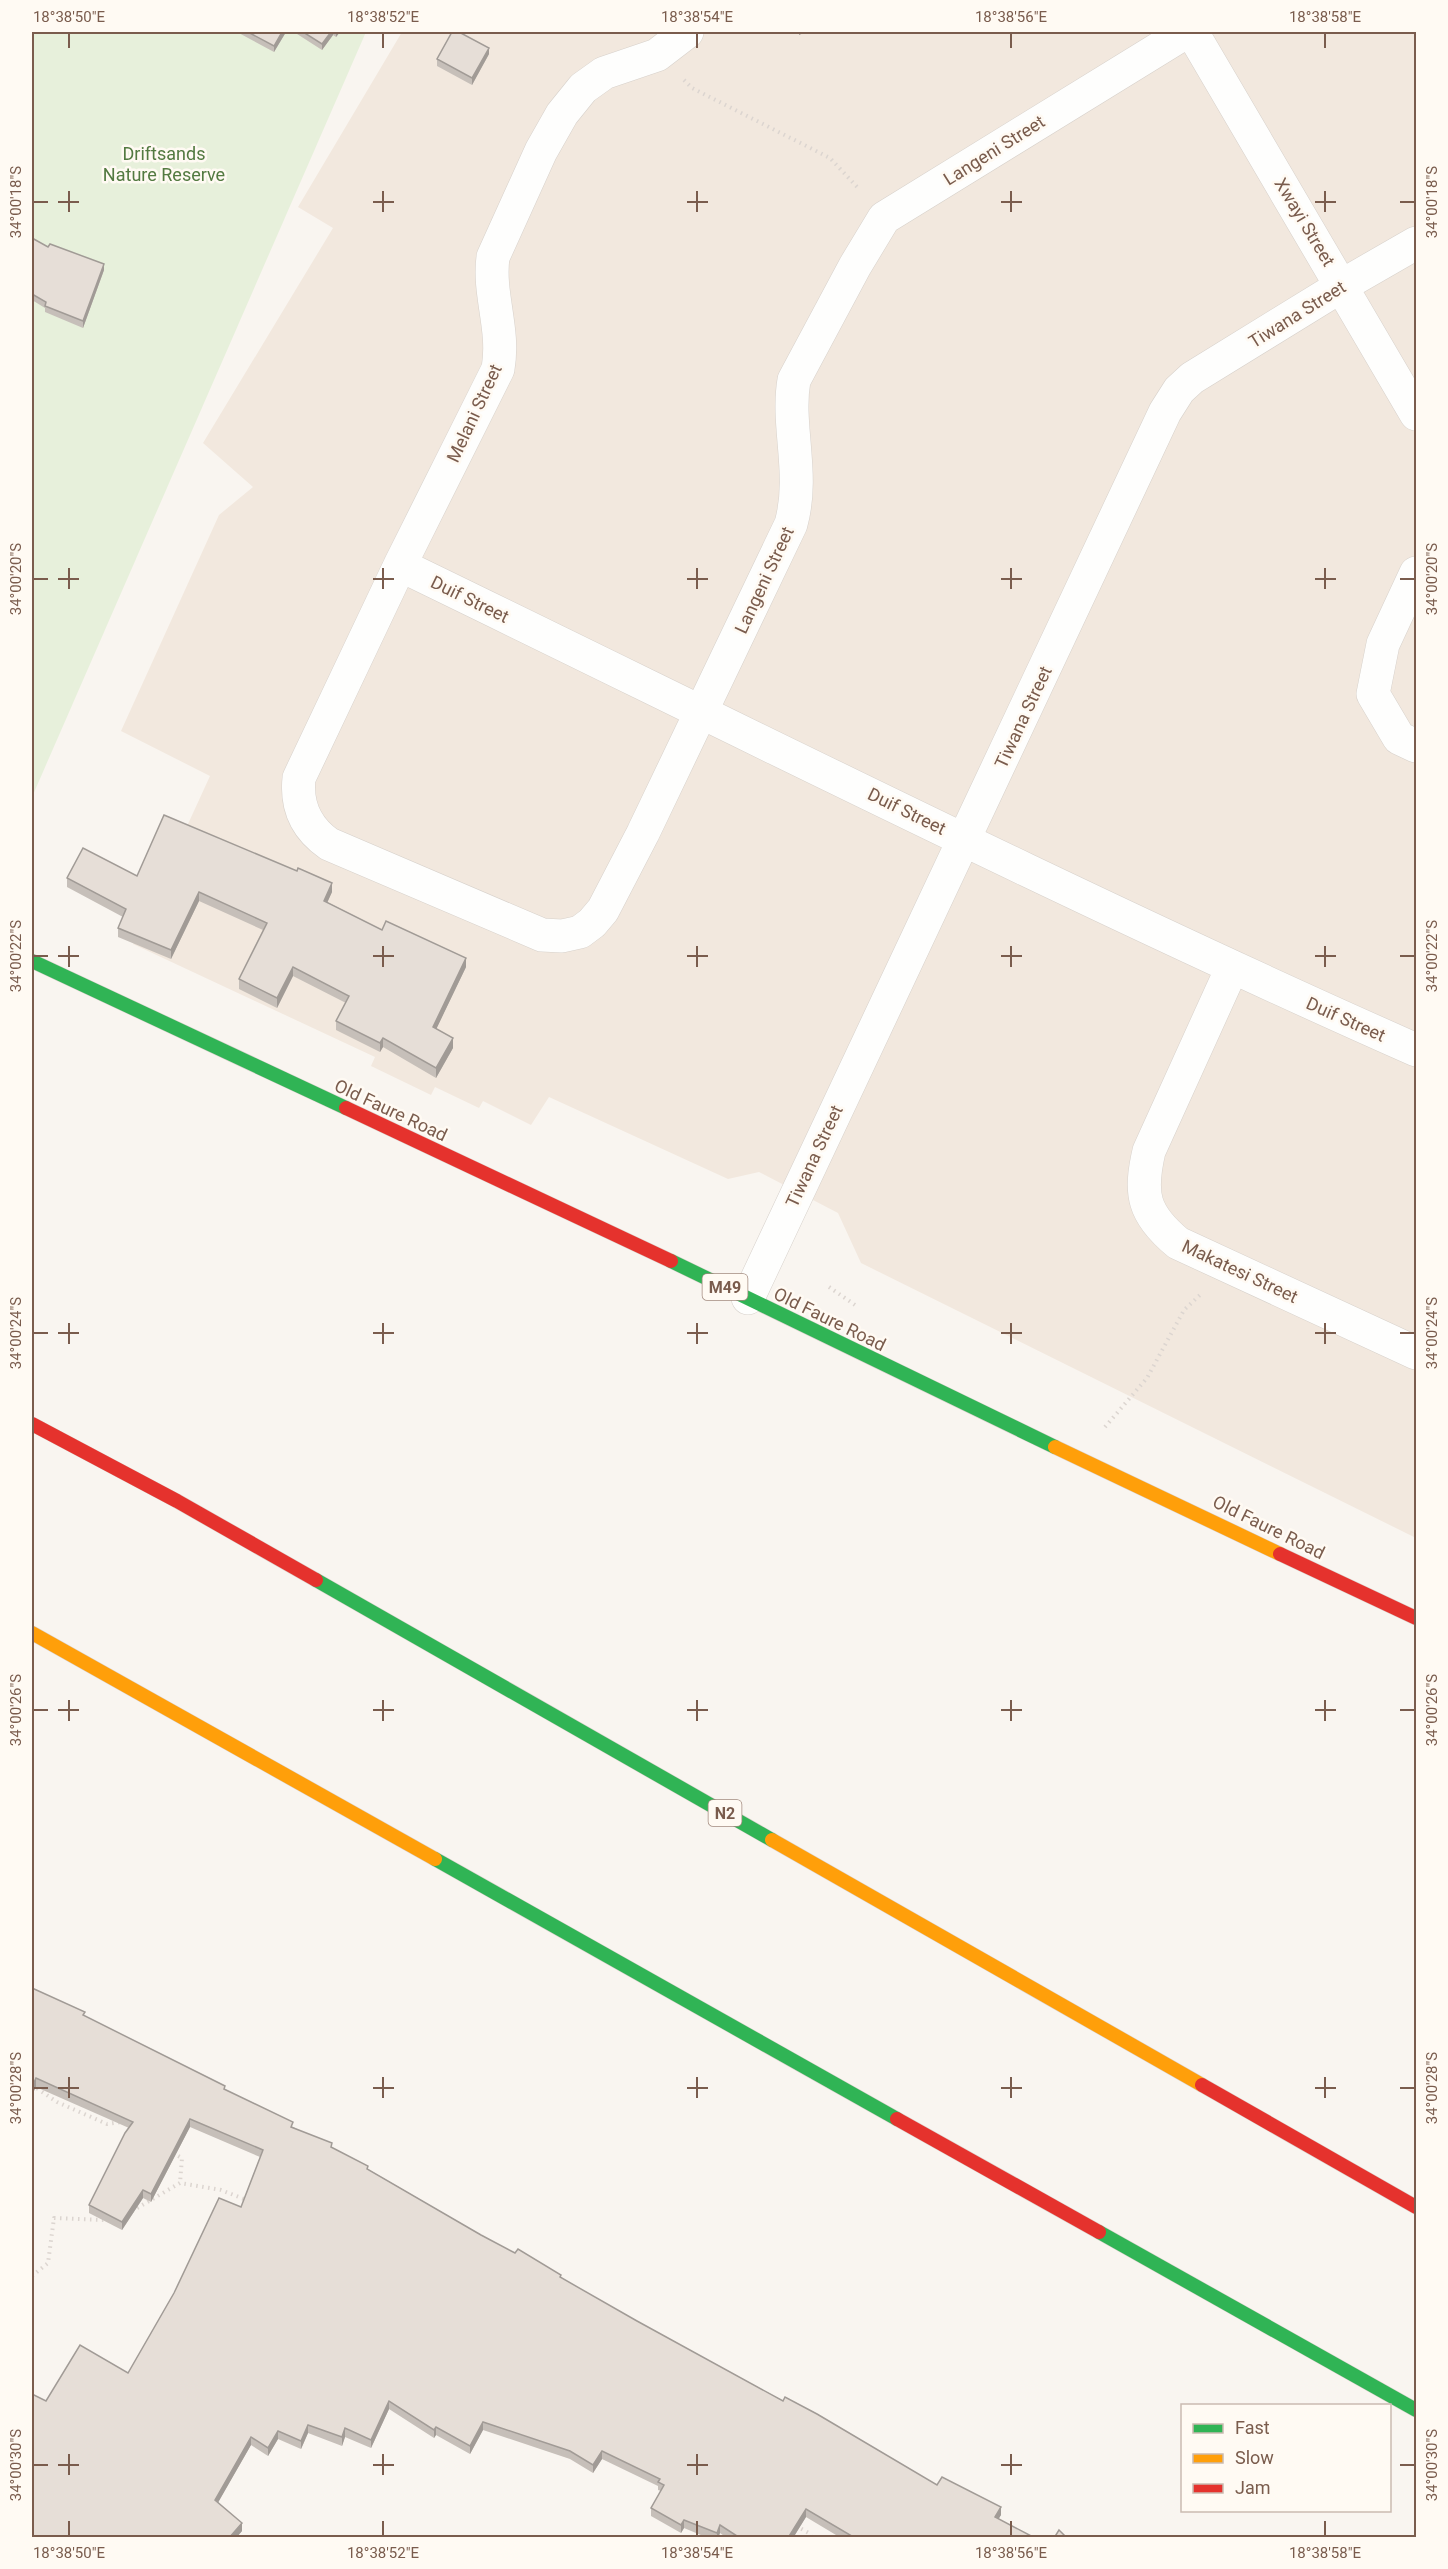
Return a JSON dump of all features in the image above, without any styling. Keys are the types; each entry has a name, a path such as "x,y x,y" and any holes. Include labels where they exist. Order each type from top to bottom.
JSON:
{"main road":[{"name":"Old Faure Road","path":"32,961 748,1298 910,1378 1416,1617"},
{"name":"N2","path":"32,1424 188,1507 1416,2207"},
{"path":"32,1633 1416,2410"}],"street":[{"name":"Melani Street","path":"302,812 298,798 301,773 400,565 498,369 501,344 492,275 493,257 541,151 562,114 583,88 594,79 657,55 687,32"},
{"name":"Langeni Street","path":"302,812 315,832 329,844 542,935 562,936 580,932 592,923 603,910 643,833 791,524 796,507 797,487 792,389 798,369 869,240 884,218 1186,32"},
{"name":"Xwayi Street","path":"1192,32 1343,285 1416,414"},
{"name":"Tiwana Street","path":"748,1298 1153,436 1179,390 1192,378 1416,243"},
{"name":"Duif Street","path":"400,565 1232,968 1416,1050"},
{"path":"1416,573 1383,644 1373,694 1399,738 1416,746"},
{"name":"Makatesi Street","path":"1232,968 1149,1151 1143,1177 1145,1200 1159,1228 1178,1243 1416,1353"}],"path":[{"path":"657,55 692,88 830,158 884,218"},
{"path":"1105,1427 1147,1378 1184,1310 1201,1295 1223,1283 1237,1270"},
{"path":"32,2085 57,2102 107,2124 124,2122"},
{"path":"163,2147 182,2158 180,2183"},
{"path":"126,2213 143,2206 180,2183 221,2190 253,2202"},
{"path":"32,2276 48,2263 54,2218 110,2220"},
{"path":"791,2523 810,2533 812,2538"}],"shaded area":[{"path":"402,32 1416,32 1416,1538 861,1263 838,1213 759,1172 728,1179 549,1097 531,1125 483,1101 479,1108 435,1087 431,1095 371,1066 375,1057 133,944 210,776 121,731 219,515 253,487 203,443 333,228 298,207"}],"green space":[{"name":"Driftsands Nature Reserve","path":"32,32 366,32 32,797"}],"building":[{"path":"248,32 282,32 274,46"},
{"path":"303,32 331,32 322,44"},
{"path":"452,32 459,32 489,48 472,78 437,59"},
{"path":"32,238 48,247 50,244 104,264 83,321 45,306 46,302 32,294"},
{"path":"164,815 297,871 298,868 332,883 324,901 382,930 386,921 466,958 433,1027 453,1038 436,1068 383,1038 380,1043 336,1021 349,996 293,967 277,998 239,979 267,923 199,892 171,950 118,928 126,909 67,878 83,848 137,876"},
{"path":"32,1988 85,2012 83,2015 225,2086 224,2089 293,2122 291,2127 332,2143 331,2147 368,2166 367,2169 481,2235 515,2253 518,2249 561,2275 560,2277 637,2321 783,2401 785,2397 817,2414 937,2485 942,2477 1001,2507 995,2517 1035,2538 855,2538 806,2509 788,2538 740,2538 720,2525 717,2533 684,2520 681,2525 651,2508 664,2485 658,2482 660,2479 602,2451 593,2465 570,2451 483,2422 470,2446 436,2427 434,2430 389,2401 371,2440 345,2428 342,2437 308,2425 301,2441 278,2431 268,2448 251,2437 215,2500 242,2523 229,2538 32,2538 32,2394 46,2401 80,2345 128,2373 174,2293 219,2198 241,2207 263,2150 190,2119 151,2194 143,2190 122,2222 89,2205 125,2133 133,2122 36,2078 32,2087"},
{"path":"1059,2530 1067,2538 1054,2538"}],"traffic: fast":[{"path":"32,961 346,1108"},
{"path":"671,1261 1055,1447"},
{"path":"316,1580 772,1840"},
{"path":"435,1859 897,2119"},
{"path":"1099,2232 1416,2410"}],"traffic: slow":[{"path":"1055,1447 1280,1554"},
{"path":"32,1633 435,1859"},
{"path":"772,1840 1202,2085"}],"traffic: jam":[{"path":"346,1108 671,1261"},
{"path":"32,1424 177,1501 316,1580"},
{"path":"1280,1554 1416,1618"},
{"path":"1202,2085 1416,2207"},
{"path":"897,2119 1099,2232"}]}
